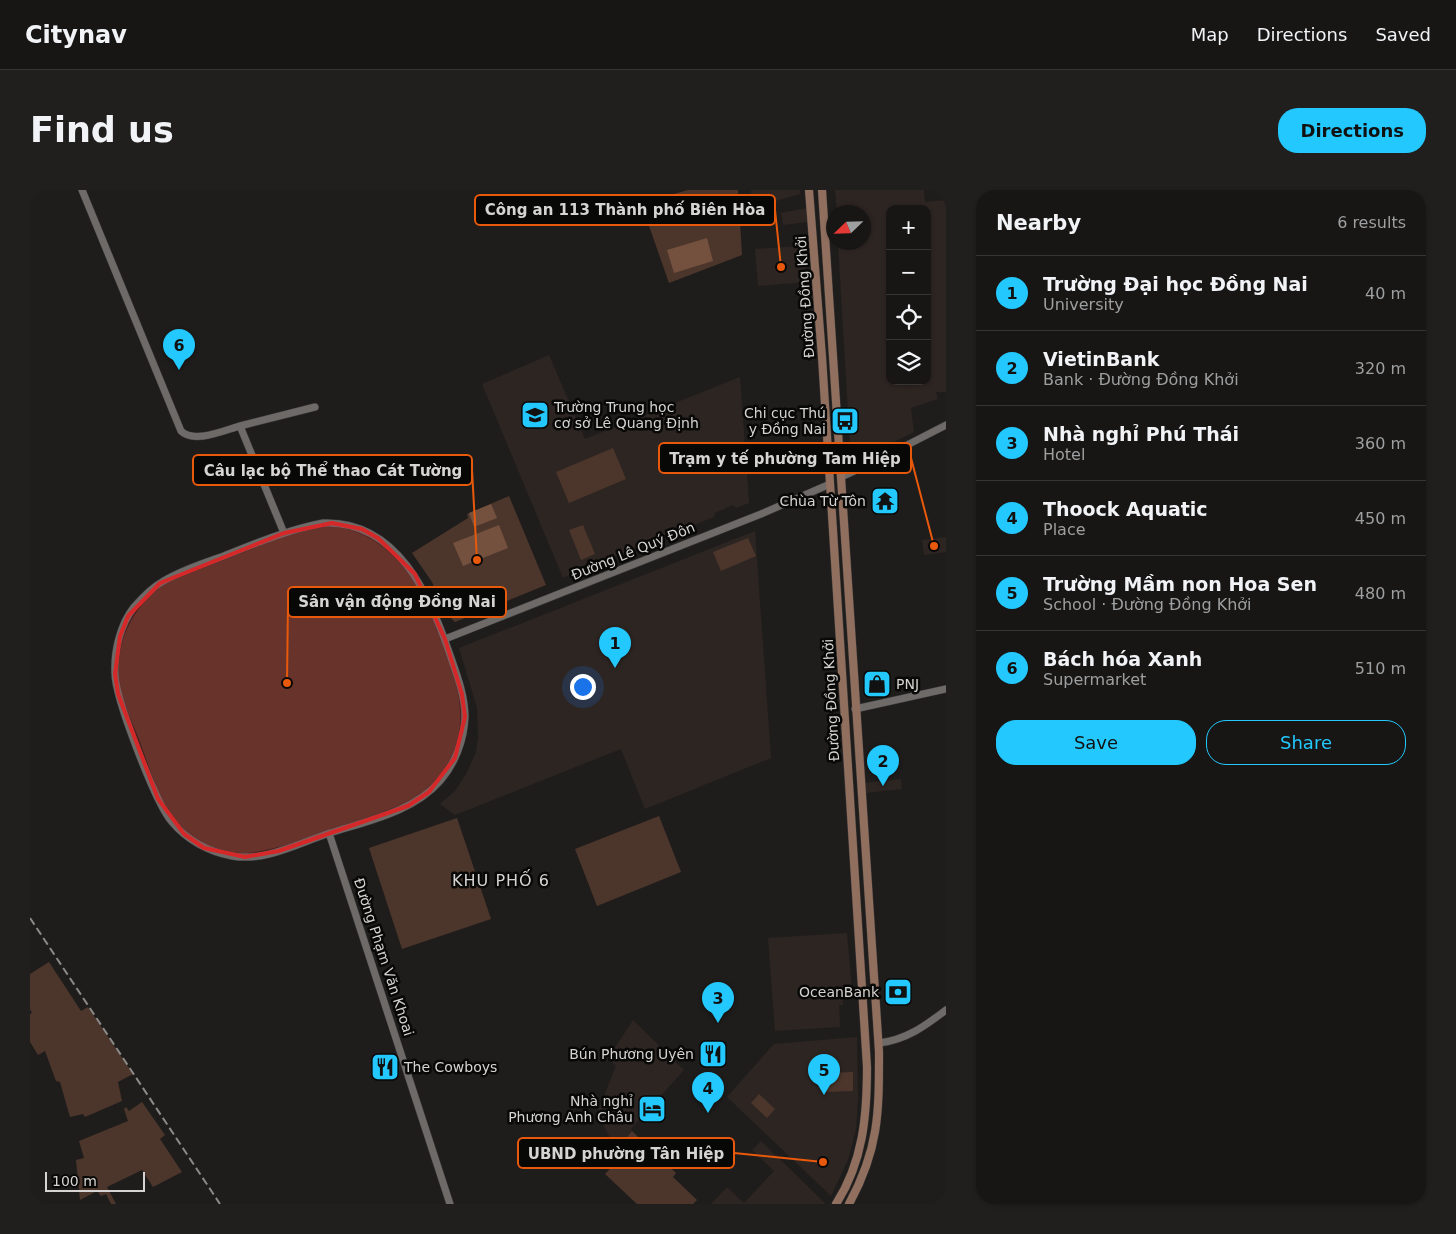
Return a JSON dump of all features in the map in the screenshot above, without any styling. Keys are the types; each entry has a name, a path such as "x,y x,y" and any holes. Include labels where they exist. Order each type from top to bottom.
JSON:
{"main road":[{"name":"Đường Đồng Khởi","path":"809,190 866,1044 866,1092 863,1136 852,1174 836,1204"},
{"name":"Đường Đồng Khởi","path":"822,190 855,709 879,1043 880,1095 876,1133 864,1175 849,1204"},
{"path":"830,484 840,477"},
{"path":"845,711 855,709"},
{"path":"865,1033 878,1032"},
{"path":"866,1044 879,1043"}],"street":[{"path":"82,190 181,431 188,436 197,436 315,407"},
{"path":"840,477 946,425"},
{"path":"240,426 284,533"},
{"name":"Đường Lê Quý Đôn","path":"445,639 761,514 830,484"},
{"path":"332,523 362,529 378,538 396,552 415,574 445,639 462,694 465,717 460,743 451,766 429,792 408,806 261,856 231,856 204,848 184,834 168,817 155,790 118,694 115,674 120,636 133,609 146,594 160,583 178,573 284,533 306,526 332,523"},
{"path":"855,709 946,689"},
{"name":"Đường Phạm Văn Khoai","path":"330,833 450,1204"},
{"path":"879,1043 897,1040 909,1035 946,1010"}],"highlighted area":[{"path":"332,523 362,529 378,538 415,574 445,639 462,694 465,717 455,758 429,792 408,806 279,851 245,857 204,848 184,834 158,799 118,694 115,674 120,636 128,616 160,583 284,533"}],"shaded area":[{"path":"688,190 738,190 742,255 669,283 641,203"},
{"path":"751,190 800,190 800,194 752,208"},
{"path":"835,190 924,190 925,202 946,200 946,392 936,392 938,399 911,408 914,432 862,458 850,446 838,250 871,250 871,205 836,205"},
{"path":"807,208 808,222 783,225 781,213"},
{"path":"707,238 713,261 674,273 667,250"},
{"path":"804,246 806,282 758,286 755,249"},
{"path":"549,355 585,439 740,377 749,503 736,508 733,505 715,513 714,517 563,578 482,384"},
{"path":"613,448 626,479 569,503 556,472"},
{"path":"509,496 546,585 455,622 445,612 432,582 412,553 468,518 467,514"},
{"path":"491,504 497,518 474,527 469,513"},
{"path":"499,525 508,548 463,566 453,543"},
{"path":"583,525 595,554 581,560 569,530"},
{"path":"332,526 365,536 379,544 392,555 413,580 436,626 454,675 460,709 457,742 451,758 442,772 417,796 404,803 332,831 279,847 244,853 221,850 199,840 180,826 166,807 122,695 118,665 125,635 139,609 149,597 167,582 292,534 319,527"},
{"path":"755,531 771,758 645,809 621,749 455,815 440,804 455,791 466,774 476,752 478,737 477,708 459,648"},
{"path":"946,537 946,552 924,555 922,540"},
{"path":"748,538 756,556 721,571 713,552"},
{"path":"901,779 902,789 865,793 864,783"},
{"path":"659,816 681,872 597,906 575,849"},
{"path":"457,818 491,919 402,949 369,848"},
{"path":"847,933 852,991 842,992 843,1005 839,1005 840,1027 775,1031 768,938"},
{"path":"49,962 81,1011 88,1007 133,1074 118,1082 122,1101 85,1117 83,1114 70,1117 60,1082 56,1081 45,1051 38,1055 30,1042 30,1014 32,1013 30,1009 30,974"},
{"path":"633,1020 684,1070 631,1129 632,1131 616,1149 597,1113 616,1066 608,1058"},
{"path":"857,1037 858,1099 856,1129 848,1160 831,1196 727,1097 774,1044"},
{"name":"The Cowboys","path":"397,1056 401,1070 375,1079 370,1065"},
{"path":"853,1072 853,1091 826,1092 825,1073"},
{"path":"759,1094 775,1109 767,1118 751,1103"},
{"path":"142,1102 165,1135 160,1139 182,1172 153,1187 142,1170 107,1187 116,1204 111,1204 106,1194 101,1196 97,1191 80,1200 76,1160 84,1158 79,1141 128,1121 124,1109 126,1107 129,1111"},
{"path":"632,1131 676,1173 673,1177 697,1200 693,1204 637,1204 605,1174 621,1157 615,1151"},
{"path":"761,1141 825,1203 711,1204 727,1187 744,1203 774,1171 752,1150"}],"railway":[{"path":"30,918 220,1204"}],"place":[{"name":"Công an 113 Thành phố Biên Hòa","path":"781,267"},
{"name":"Bách hóa Xanh","path":"179,370"},
{"name":"Trường Trung học cơ sở Lê Quang Định","path":"535,415"},
{"name":"Chi cục Thú y Đồng Nai","path":"845,421"},
{"name":"Chùa Từ Tôn","path":"885,501"},
{"name":"Trạm y tế phường Tam Hiệp","path":"934,546"},
{"name":"Câu lạc bộ Thể thao Cát Tường","path":"477,560"},
{"name":"Trường Đại học Đồng Nai","path":"615,668"},
{"name":"Sân vận động Đồng Nai","path":"287,683"},
{"name":"PNJ","path":"877,684"},
{"name":"VietinBank","path":"883,786"},
{"name":"OceanBank","path":"898,992"},
{"name":"Nhà nghỉ Phú Thái","path":"718,1023"},
{"name":"Bún Phương Uyên","path":"713,1054"},
{"name":"The Cowboys","path":"385,1067"},
{"name":"Trường Mầm non Hoa Sen","path":"824,1095"},
{"name":"Nhà nghỉ Phương Anh Châu","path":"652,1109"},
{"name":"Thoock Aquatic","path":"708,1113"},
{"name":"UBND phường Tân Hiệp","path":"823,1162"}],"district":[{"name":"KHU PHỐ 6","path":"501,880"}]}
